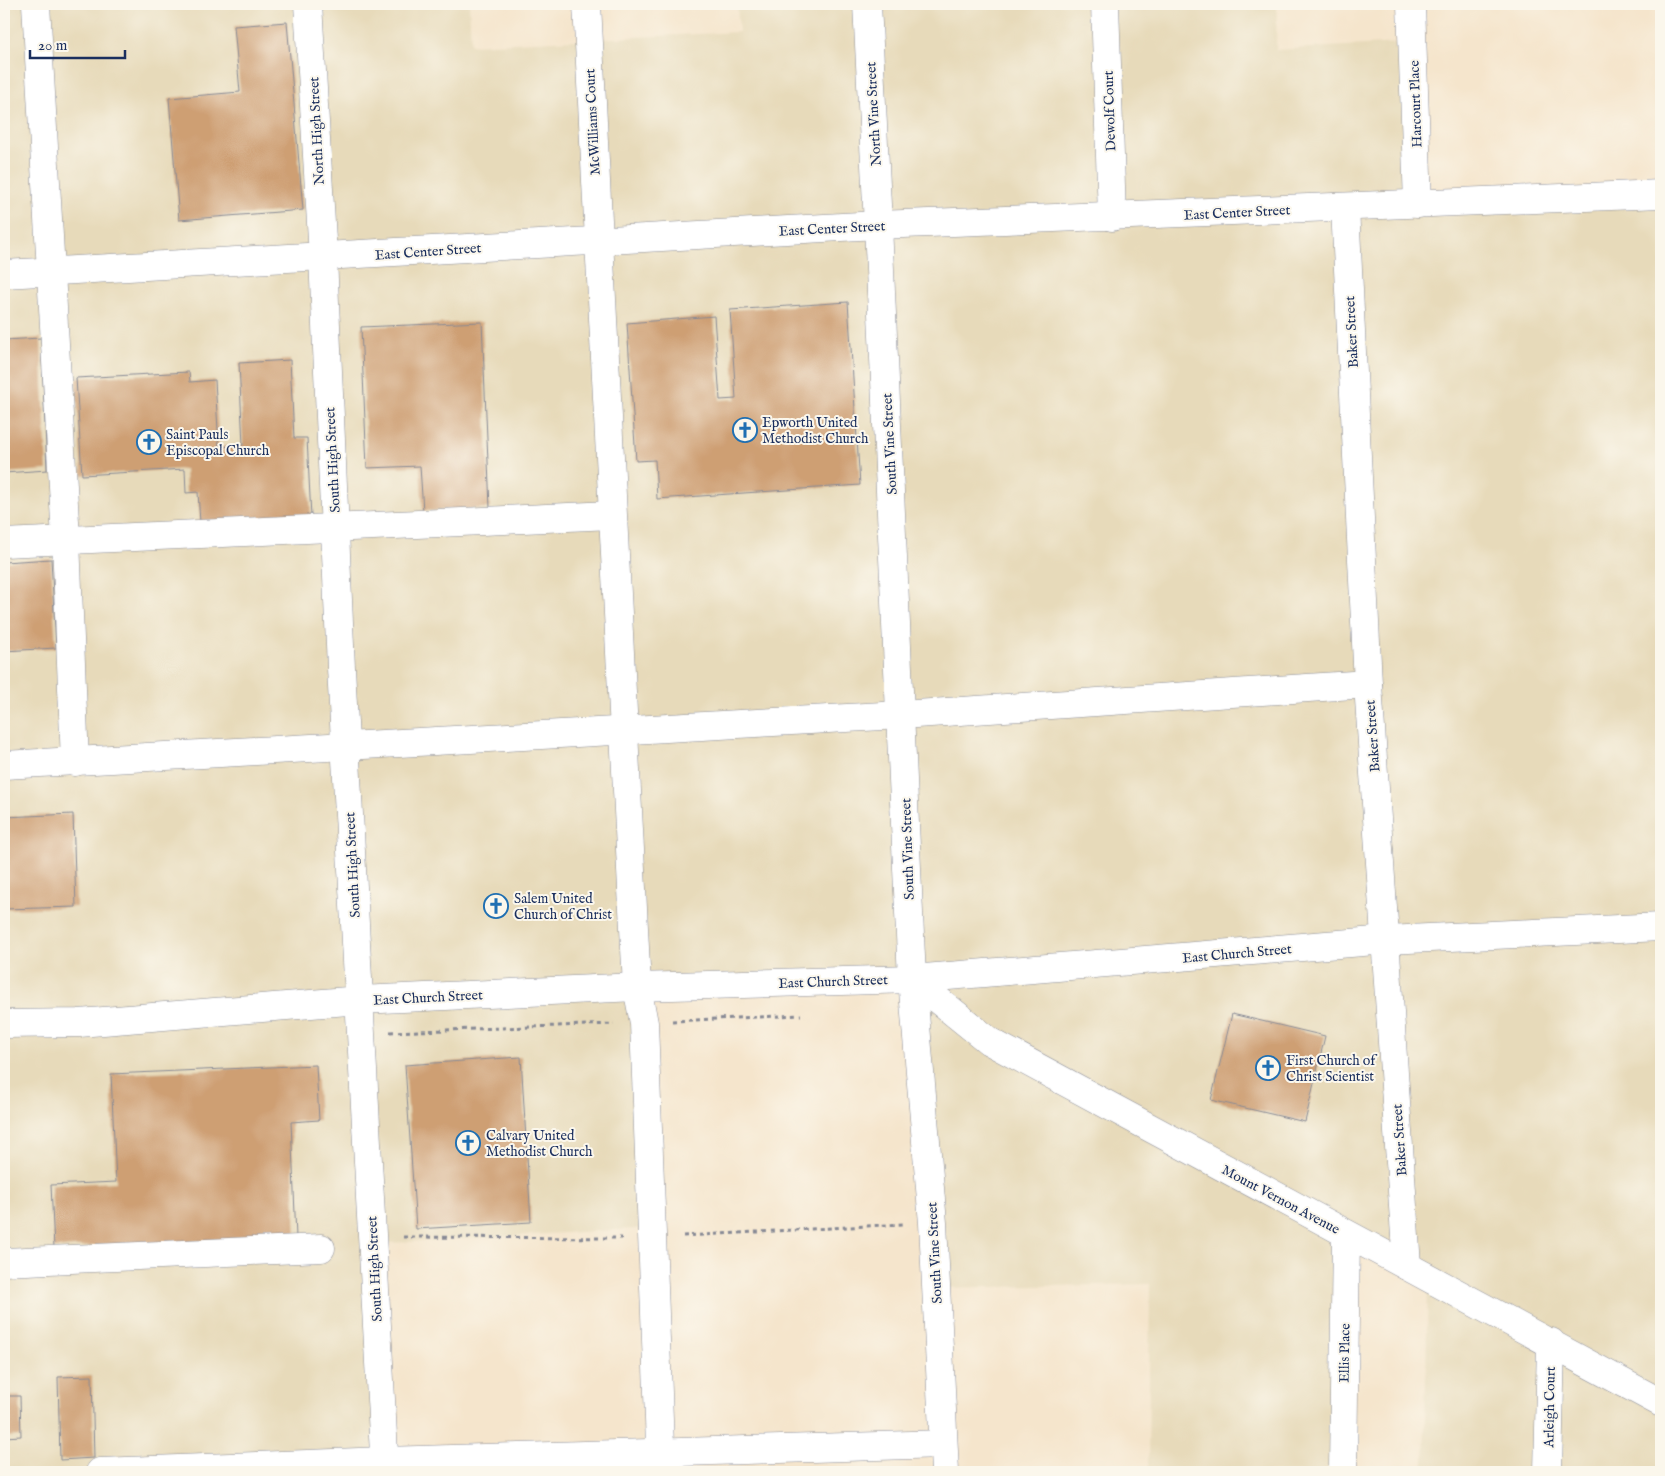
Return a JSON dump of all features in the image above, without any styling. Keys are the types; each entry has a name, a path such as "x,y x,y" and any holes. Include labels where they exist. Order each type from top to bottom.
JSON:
{"main road":[{"path":"36,4 66,540 75,762"},
{"name":"North High Street","path":"308,4 323,257"},
{"name":"McWilliams Court","path":"587,4 637,987 644,1023 660,1462"},
{"name":"North Vine Street","path":"868,4 878,225"},
{"name":"Dewolf Court","path":"1105,4 1112,217"},
{"name":"Harcourt Place","path":"1411,4 1418,204"},
{"name":"East Center Street","path":"4,274 878,225 1661,194"},
{"name":"Baker Street","path":"1345,207 1368,684 1387,940 1407,1266"},
{"name":"South Vine Street","path":"878,225 912,979 933,1223 944,1472"},
{"name":"South High Street","path":"323,257 346,747 385,1466"},
{"path":"4,543 612,515"},
{"path":"4,765 901,715 1368,684"},
{"name":"East Church Street","path":"4,1024 79,1023 360,1000 637,987 912,979 1387,940 1661,927"},
{"name":"Mount Vernon Avenue","path":"912,979 989,1041 1346,1234 1551,1342 1661,1403"},
{"name":"Ellis Place","path":"1343,1472 1346,1234"},
{"path":"4,1262 321,1248"},
{"name":"Arleigh Court","path":"1548,1472 1551,1342"},
{"path":"100,1472 660,1462 943,1444"}],"shaded area":[{"path":"4,4 469,4 471,45 739,32 737,4 1277,4 1276,50 1417,42 1423,217 1661,205 1661,1472 1424,1472 1428,1283 1340,1237 1334,1472 1148,1472 1150,1284 930,1288 905,968 633,981 651,1228 370,1244 381,1453 114,1472 4,1472"}],"building":[{"path":"4,4 19,4 19,5 4,6"},
{"path":"287,22 303,210 179,220 169,98 240,92 234,26"},
{"name":"Epworth United Methodist Church","path":"848,302 860,485 657,499 655,460 636,461 627,323 714,316 720,400 736,399 730,310"},
{"path":"482,322 490,508 423,511 420,466 367,468 361,327"},
{"path":"41,338 47,470 4,473 4,340"},
{"name":"Saint Pauls Episcopal Church","path":"290,360 294,438 307,438 311,517 200,522 198,492 186,493 185,469 82,475 76,378 189,372 190,382 215,380 219,447 243,445 239,363"},
{"path":"51,559 56,648 4,651 4,562"},
{"path":"73,814 76,907 4,909 4,817"},
{"name":"First Church of Christ Scientist","path":"1232,1014 1325,1036 1305,1122 1211,1100"},
{"name":"Calvary United Methodist Church","path":"521,1057 531,1222 416,1229 405,1065"},
{"path":"316,1065 319,1120 291,1122 296,1237 54,1248 51,1185 116,1182 111,1074"},
{"path":"92,1376 94,1458 60,1460 58,1377"},
{"path":"4,1396 20,1396 21,1436 4,1437"}],"place":[{"name":"Epworth United Methodist Church","path":"745,430"},
{"name":"Saint Pauls Episcopal Church","path":"149,442"},
{"name":"Salem United Church of Christ","path":"496,906"},
{"name":"First Church of Christ Scientist","path":"1268,1068"},
{"name":"Calvary United Methodist Church","path":"468,1143"}]}
